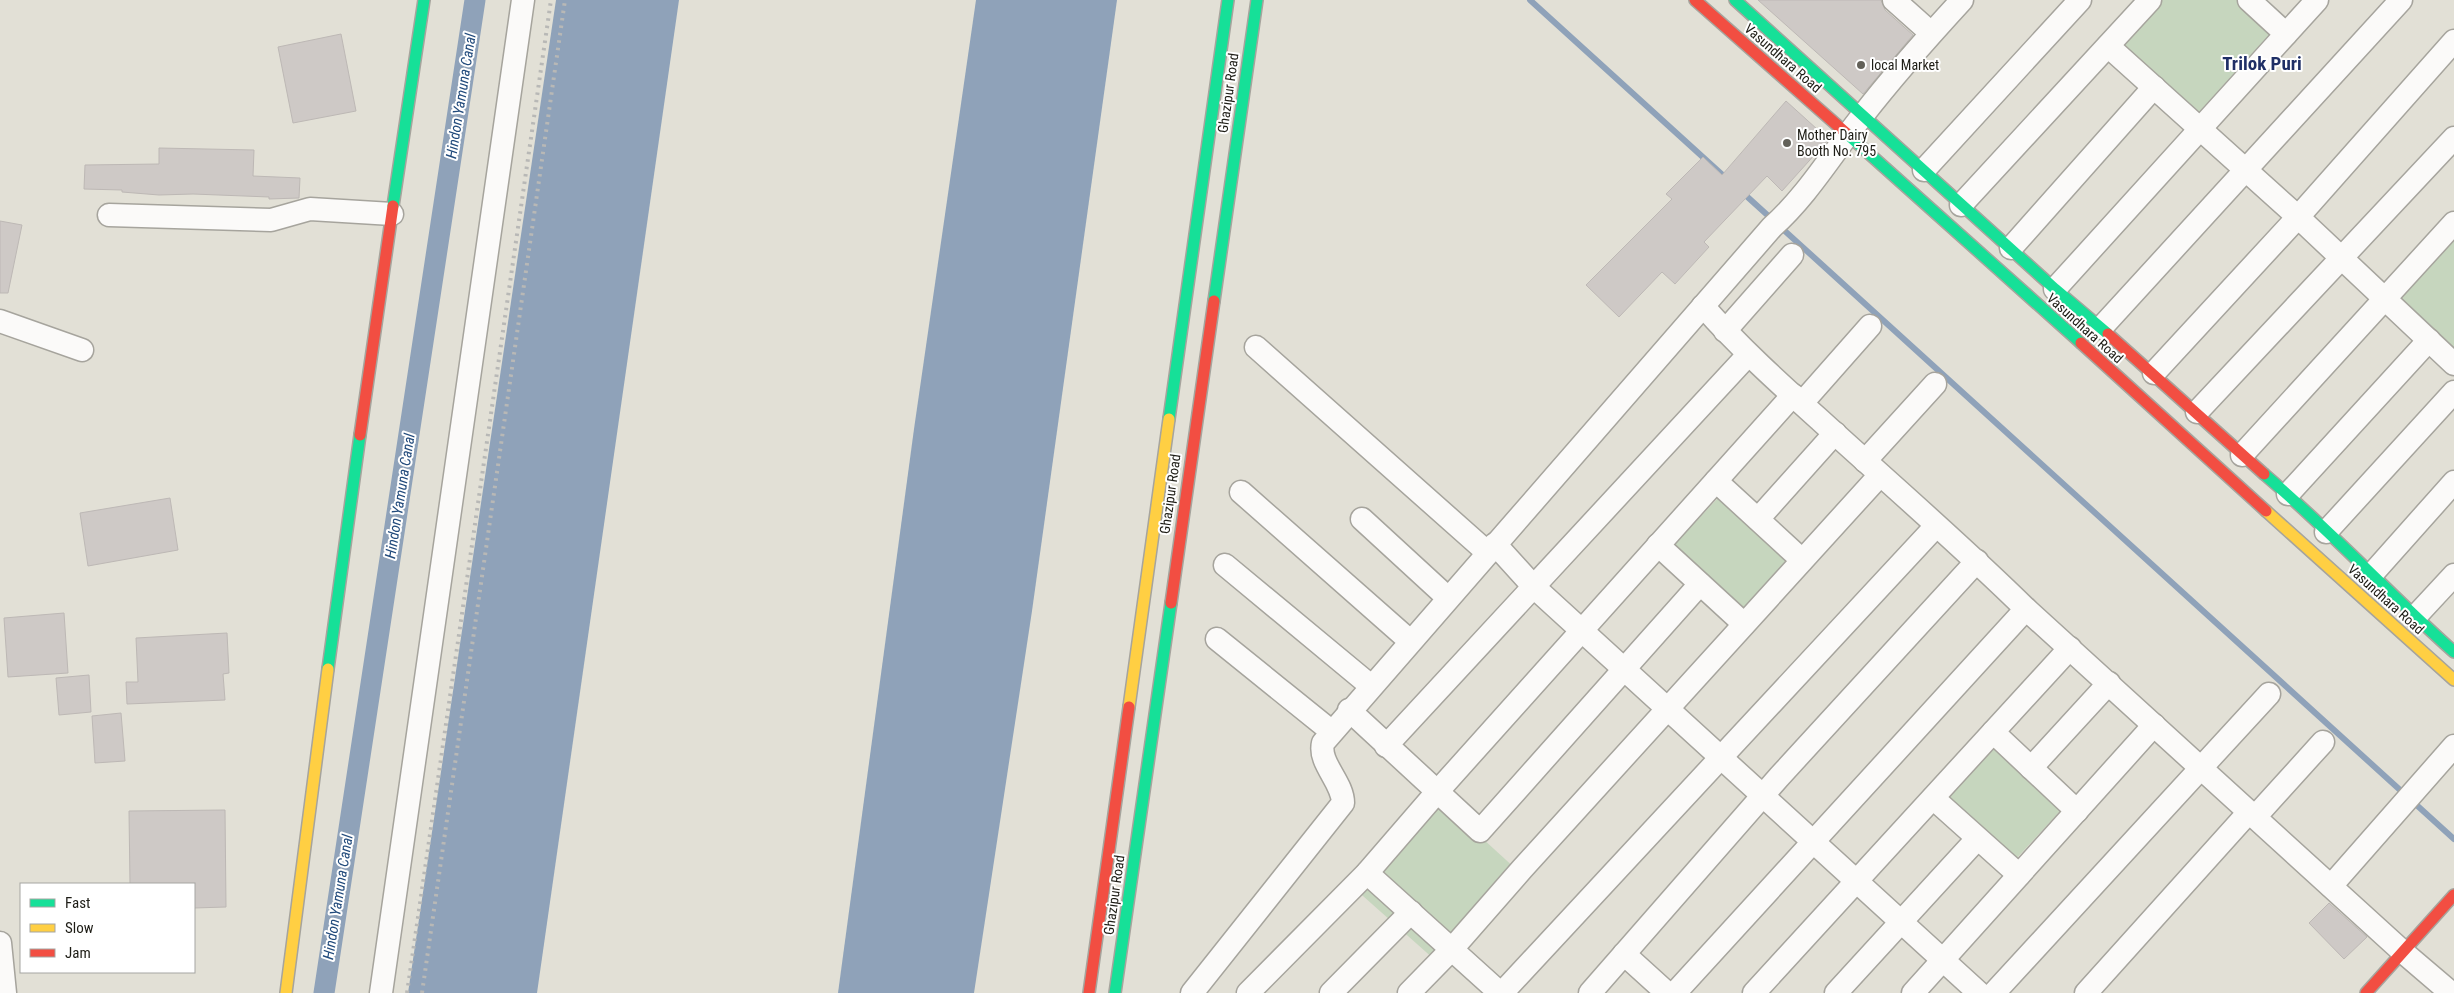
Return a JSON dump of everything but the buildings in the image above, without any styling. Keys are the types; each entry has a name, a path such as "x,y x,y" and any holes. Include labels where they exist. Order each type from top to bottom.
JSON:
{"street":[{"path":"286,993 352,487 424,0"},
{"path":"381,993 523,0"},
{"name":"Ghazipur Road","path":"1089,993 1228,0"},
{"name":"Ghazipur Road","path":"1119,987 1257,0"},
{"name":"Vasundhara Road","path":"1695,0 1848,135 2454,680"},
{"name":"Vasundhara Road","path":"1735,0 2055,289 2154,374 2242,455 2288,494 2326,532 2373,573 2415,617 2454,652"},
{"path":"1894,0 1931,33"},
{"path":"1192,993 1343,803 1342,793 1322,752 1323,742 1331,731 1772,227 1790,211 1863,115 1931,33 1962,0"},
{"path":"1924,170 2080,0"},
{"path":"1961,205 2150,0"},
{"path":"2249,0 2286,34"},
{"path":"2055,289 2317,0"},
{"path":"2101,328 2401,0"},
{"path":"2154,374 2298,217 2454,41"},
{"path":"2108,46 2199,130 2298,217 2341,260 2454,364"},
{"path":"2011,248 2154,87"},
{"path":"2197,412 2454,138"},
{"path":"109,215 271,220 310,209 392,214"},
{"path":"2242,455 2454,223"},
{"path":"1725,331 1792,255"},
{"path":"1703,306 1748,355 1977,561 2026,609 2330,886 2451,993"},
{"path":"0,321 82,350"},
{"path":"1248,993 1367,874 1437,792 1716,481 1870,326"},
{"path":"2288,494 2429,340"},
{"path":"1256,347 1534,587 1900,923 1979,993"},
{"path":"1386,746 1748,355"},
{"path":"1409,993 1452,949 1802,560 1935,384"},
{"path":"2326,532 2454,392"},
{"path":"1758,519 1835,434"},
{"path":"1716,481 1802,560"},
{"path":"2373,573 2454,482"},
{"path":"1241,492 1410,641"},
{"path":"1362,519 1448,598"},
{"path":"1367,874 1501,993 1936,526"},
{"path":"1658,545 1744,624"},
{"path":"1590,993 1762,796 1977,561"},
{"path":"1225,565 1371,686"},
{"path":"2415,617 2454,575"},
{"path":"1349,710 1480,831 1700,584"},
{"path":"1675,993 2026,609"},
{"path":"1217,639 1331,731"},
{"path":"1754,993 2070,648"},
{"path":"2031,768 2108,683"},
{"path":"1994,993 2269,694"},
{"path":"1913,993 2154,725"},
{"path":"1993,732 2077,811"},
{"path":"2086,993 2252,814 2323,742"},
{"path":"2330,886 2420,787 2454,746"},
{"path":"1933,798 2019,875"},
{"path":"1836,993 1977,839"},
{"path":"2366,993 2454,896"},
{"path":"1331,993 1410,912"},
{"path":"0,943 6,993"},
{"path":"1624,954 1667,993"},
{"path":"1094,961 1119,987"}],"green space":[{"path":"2162,0 2244,0 2279,32 2197,122 2116,50"},
{"path":"2454,223 2454,356 2386,296"},
{"path":"1719,497 1791,564 1743,615 1671,548"},
{"path":"1989,742 2062,809 2014,861 1941,794"},
{"path":"1437,797 1517,870 1435,960 1354,888"}],"water":[{"path":"556,0 679,0 537,993 408,993"},
{"path":"976,0 1117,0 1032,611 974,993 838,993 914,429"}],"waterway":[{"name":"Hindon Yamuna Canal","path":"324,993 475,0"},
{"path":"1530,0 1727,179"},
{"path":"1742,192 2454,839"}],"railway":[{"path":"407,993 551,0"},
{"path":"422,993 565,0"}],"traffic: fast":[{"path":"393,206 424,0"},
{"path":"1169,419 1228,0"},
{"path":"1214,301 1257,0"},
{"path":"1735,0 2055,289 2108,334"},
{"path":"1846,133 2081,343"},
{"path":"328,669 360,435"},
{"path":"2264,474 2454,652"},
{"path":"1115,993 1171,603"}],"traffic: slow":[{"path":"1129,707 1169,419"},
{"path":"2266,511 2454,680"},
{"path":"286,993 328,669"}],"traffic: jam":[{"path":"1695,0 1846,133"},
{"path":"360,435 393,206"},
{"path":"1171,603 1214,301"},
{"path":"2108,334 2264,474"},
{"path":"2081,343 2266,511"},
{"path":"1089,993 1129,707"},
{"path":"2366,993 2454,895"}],"place":[{"name":"local Market","path":"1861,65"},
{"name":"Mother Dairy Booth No. 795","path":"1787,143"}],"district":[{"name":"Trilok Puri","path":"2262,63"}]}
